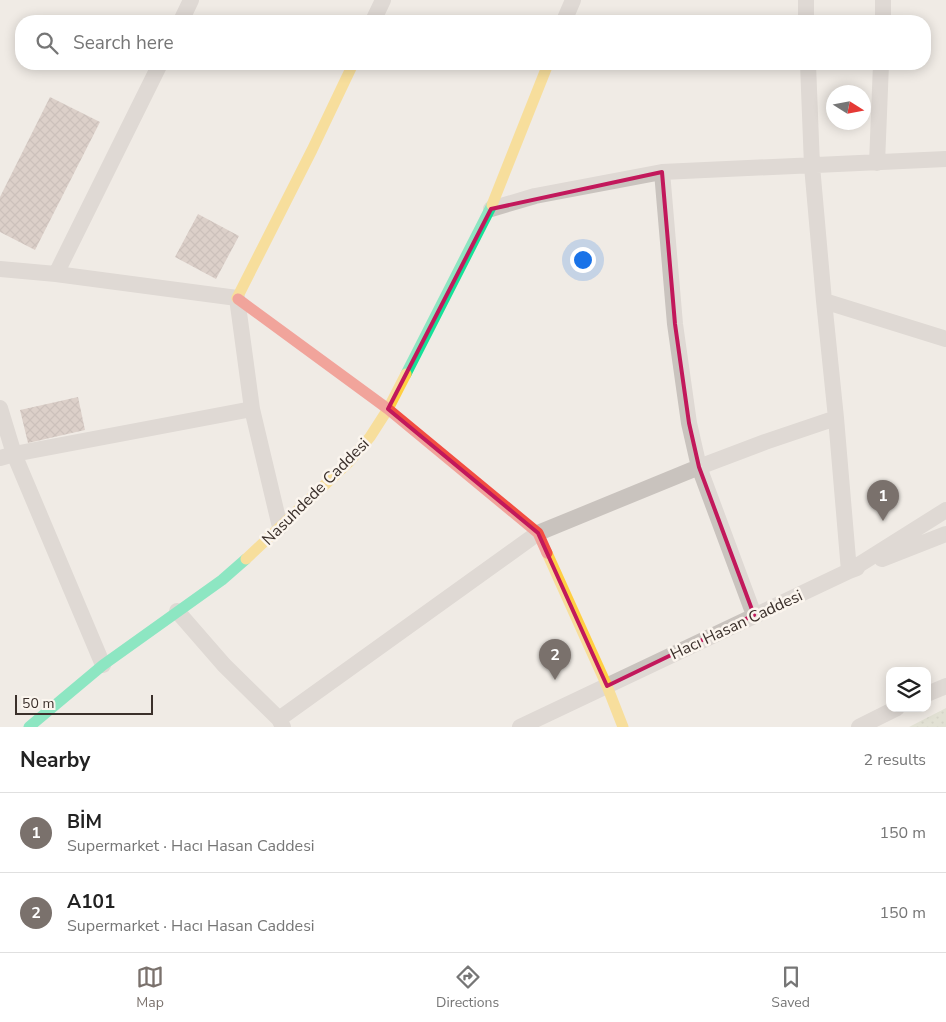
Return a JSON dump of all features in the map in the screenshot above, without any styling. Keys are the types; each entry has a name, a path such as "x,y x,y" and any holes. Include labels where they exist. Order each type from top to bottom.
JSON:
{"street":[{"path":"184,15 191,0"},
{"path":"376,15 383,0"},
{"path":"567,15 573,0"},
{"path":"806,0 806,15"},
{"path":"883,15 884,0"},
{"path":"56,274 157,70"},
{"path":"280,527 252,409 237,298 350,70"},
{"name":"Nasuhdede Caddesi","path":"28,727 103,665 222,580 349,462 370,437 388,409 491,208 546,70"},
{"path":"808,70 812,166 849,571 946,534"},
{"path":"877,163 881,70"},
{"path":"491,208 544,194 662,172 946,159"},
{"path":"662,172 675,324 689,423 699,467 754,615"},
{"path":"0,269 56,274 237,298 388,409 538,533 607,686 623,727"},
{"path":"824,301 946,339"},
{"path":"0,408 7,456 103,665"},
{"path":"7,456 252,409"},
{"path":"177,611 224,665 281,723 538,533 699,467 836,418"},
{"name":"Hacı Hasan Caddesi","path":"520,727 849,571 946,510"},
{"path":"931,692 946,686"},
{"path":"859,727 889,712"}],"highlighted area":[{"path":"662,172 675,324 689,423 699,467 754,615 607,686 538,533 388,409 491,209"}],"green space":[{"path":"946,708 946,727 909,727"}],"building":[{"path":"50,97 100,122 35,250 0,232 0,197"},
{"path":"198,214 239,236 216,279 175,257"},
{"path":"78,397 85,430 28,443 20,410"}],"traffic: fast":[{"path":"406,374 492,205"},
{"path":"29,727 103,665 222,580 246,559"}],"traffic: slow":[{"path":"238,299 350,70"},
{"path":"492,205 546,70"},
{"path":"246,559 349,462 370,437 388,409 406,374"},
{"path":"547,553 607,686 623,727"}],"traffic: jam":[{"path":"238,299 388,409 538,533 547,553"}],"place":[{"name":"BİM","path":"883,521"},
{"name":"A101","path":"555,680"}]}
